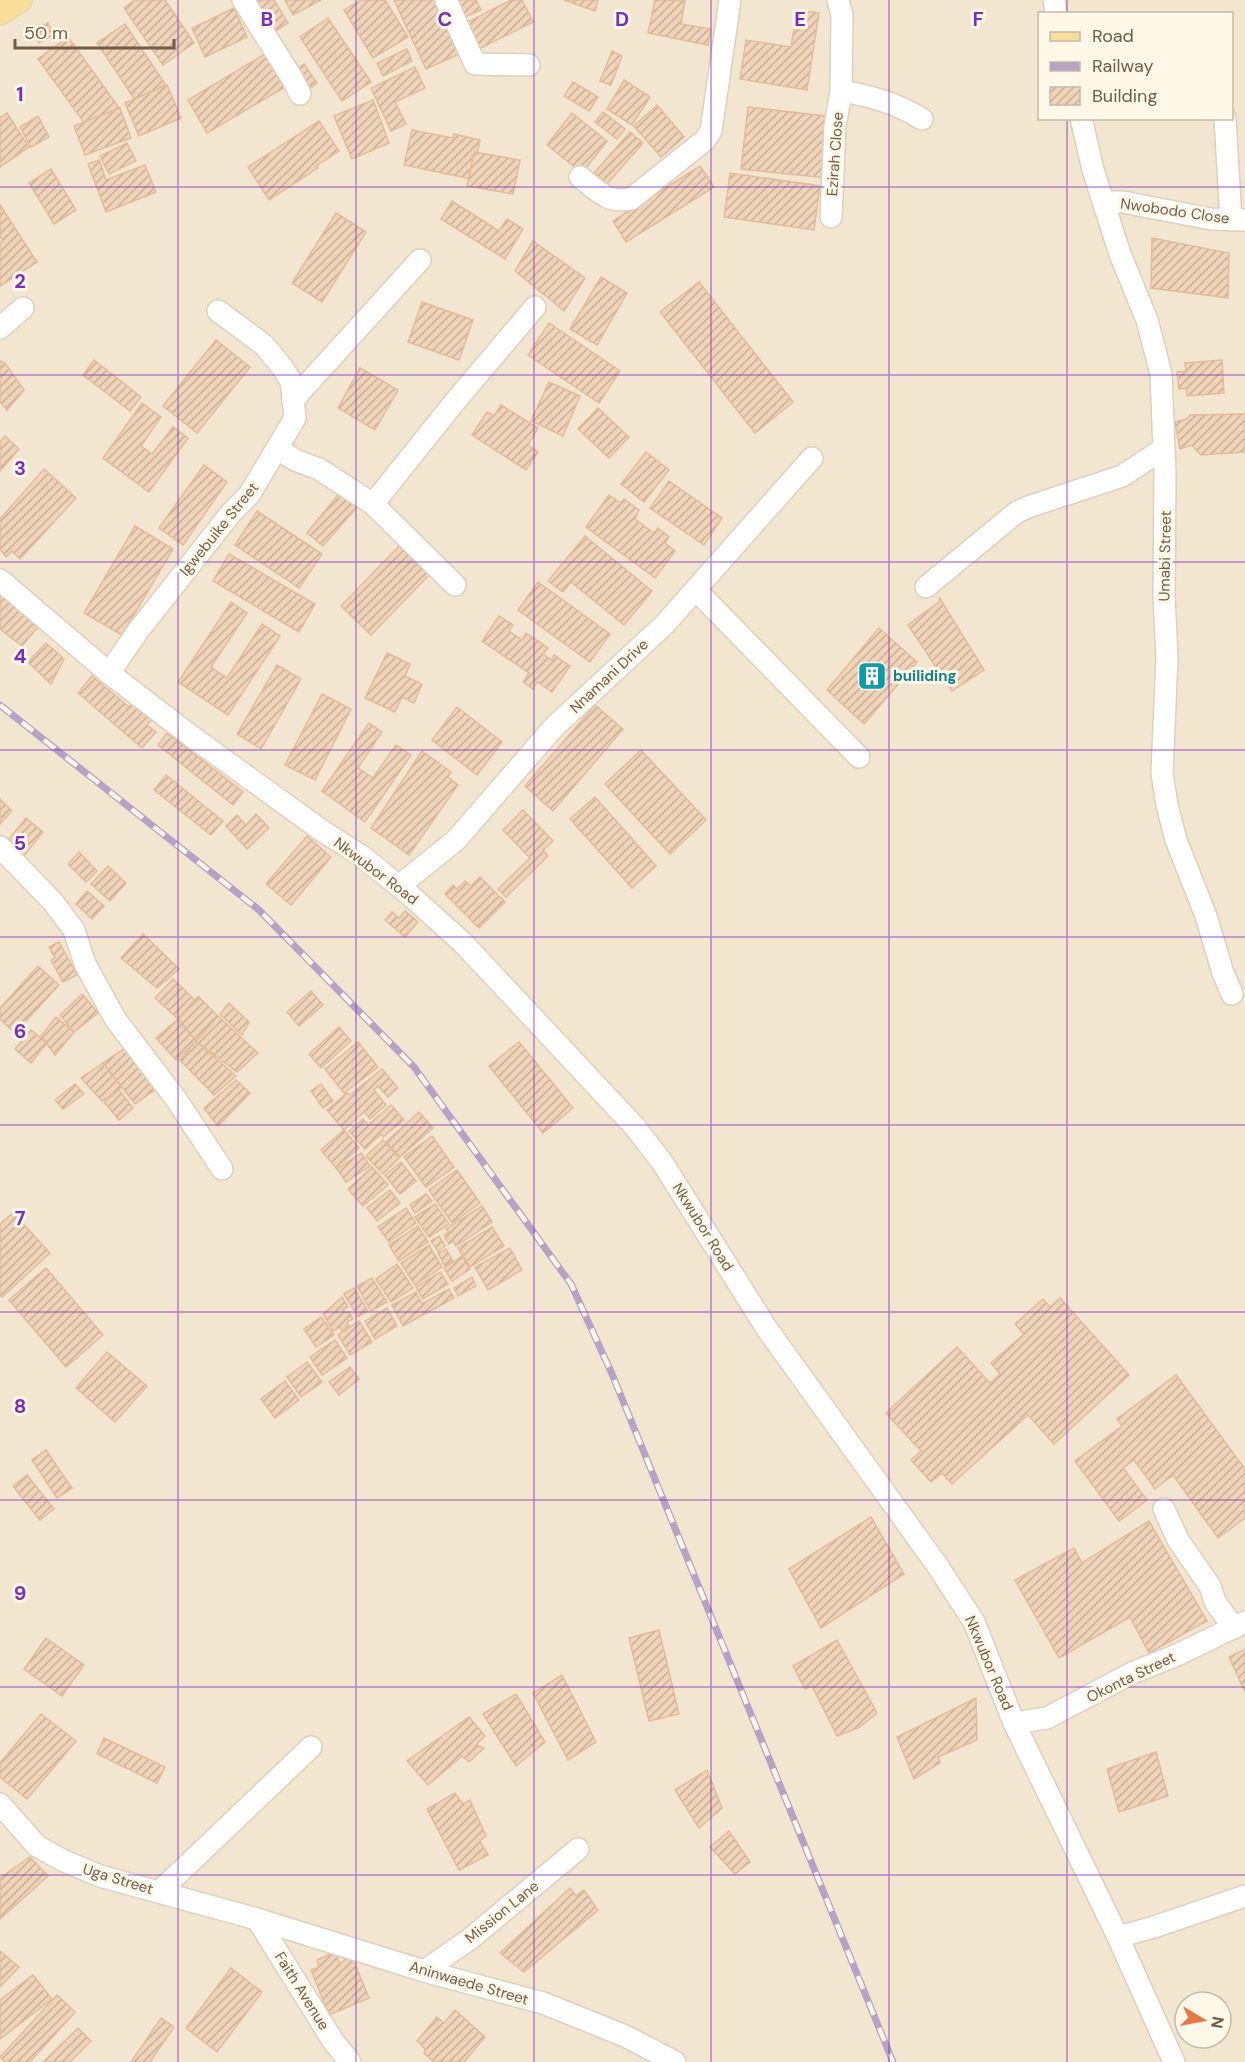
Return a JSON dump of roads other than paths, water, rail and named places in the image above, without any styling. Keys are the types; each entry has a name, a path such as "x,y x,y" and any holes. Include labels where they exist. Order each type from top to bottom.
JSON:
{"main road":[{"path":"0,12 19,0"}],"street":[{"path":"243,0 300,94"},
{"path":"446,0 475,64 529,65"},
{"path":"580,177 606,197 617,201 631,199 705,140 711,130 730,0"},
{"name":"Ezirah Close","path":"831,217 836,127 841,91 842,15 838,0"},
{"name":"Ezirah Close","path":"841,91 887,100 922,119"},
{"name":"Umabi Street","path":"1081,120 1093,170 1120,254 1147,320 1161,374 1165,473 1164,596 1167,658 1162,773 1176,840 1206,916 1223,973 1232,994"},
{"path":"1226,120 1238,220"},
{"name":"Nwobodo Close","path":"1104,202 1123,202 1210,219 1238,220"},
{"path":"293,400 420,260"},
{"path":"373,504 453,404 536,307"},
{"path":"0,328 23,308"},
{"name":"Igwebuike Street","path":"109,673 231,513 249,495 295,418 291,381 264,345 218,311"},
{"path":"278,449 295,460 319,469 373,504 455,585"},
{"path":"926,587 1017,512 1122,476 1163,449"},
{"name":"Nnamani Drive","path":"399,886 456,840 554,727 665,624 812,458"},
{"name":"Nkwubor Road","path":"0,580 109,673 321,830 363,857 399,886 463,943 635,1127 662,1162 767,1329 960,1599 974,1622 1014,1723 1118,1937 1174,2062"},
{"path":"696,590 859,757"},
{"path":"0,847 53,902 74,930 85,964 116,1020 176,1099 222,1169"},
{"path":"1164,1509 1178,1540 1210,1586 1215,1602 1240,1625"},
{"name":"Okonta Street","path":"1014,1723 1047,1718 1132,1673 1240,1625"},
{"path":"159,1892 311,1747"},
{"name":"Uga Street","path":"0,1804 37,1846 62,1860 100,1876 257,1919"},
{"name":"Mission Lane","path":"424,1971 470,1939 578,1849"},
{"path":"1118,1937 1155,1927 1245,1896"},
{"name":"Aninwaede Street","path":"257,1919 424,1971 543,2003 626,2036 675,2062"},
{"name":"Faith Avenue","path":"257,1919 327,2031 350,2062"}],"railway":[{"path":"0,705 259,910 414,1067 571,1284 612,1374 893,2062"}],"place":[{"name":"builiding","path":"872,676"}]}
